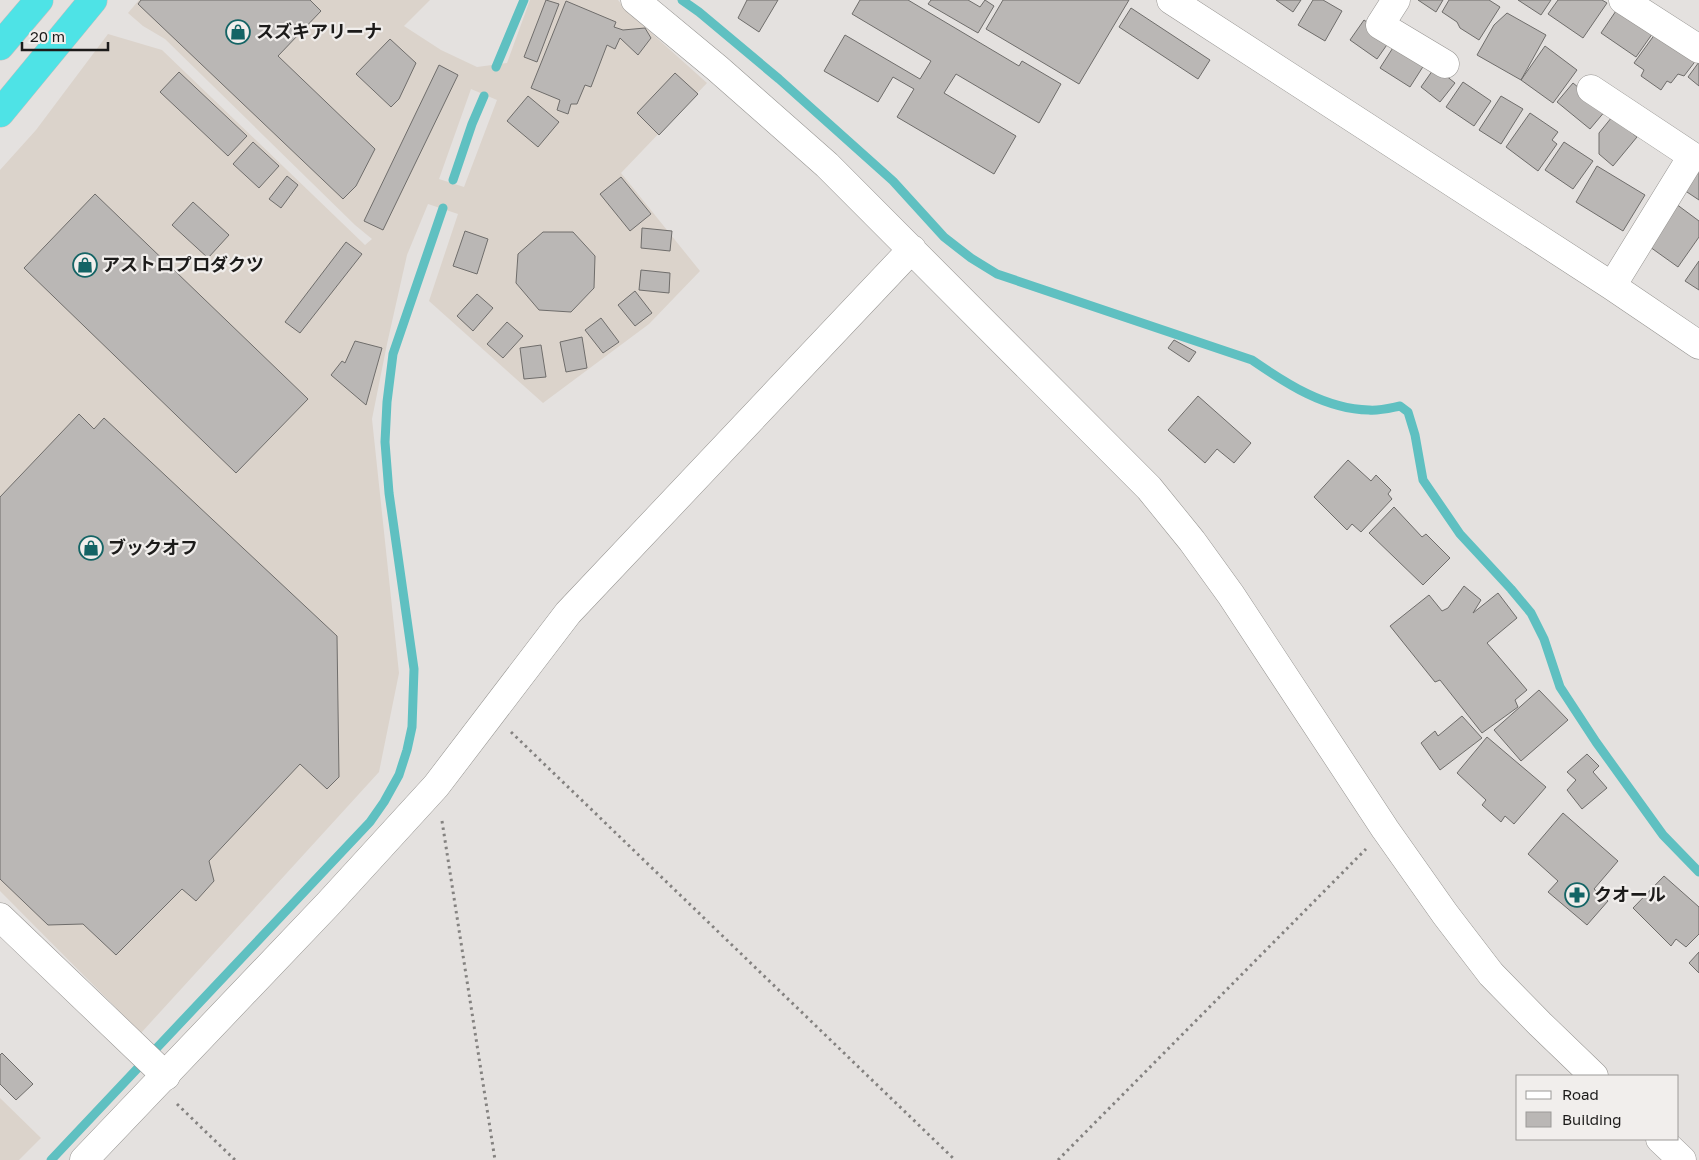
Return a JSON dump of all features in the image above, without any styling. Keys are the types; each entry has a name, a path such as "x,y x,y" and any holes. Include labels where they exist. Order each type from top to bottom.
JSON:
{"highway":[{"path":"0,46 39,0"},
{"path":"0,113 93,0"}],"street":[{"path":"635,0 718,68 827,165 1149,488 1192,540 1231,595 1385,829 1445,914 1491,974 1593,1075"},
{"path":"1171,0 1612,286 1699,345"},
{"path":"1396,0 1380,25 1444,64"},
{"path":"1623,0 1699,50"},
{"path":"1591,89 1692,156 1612,286"},
{"path":"84,1160 153,1068 329,903 436,786 568,613 912,249"},
{"path":"0,917 153,1068"},
{"path":"1661,1140 1682,1160"}],"path":[{"path":"490,715 510,731 955,1160"},
{"path":"436,786 495,1160"},
{"path":"1058,1160 1385,829"},
{"path":"153,1068 235,1160"}],"shaded area":[{"path":"139,0 430,0 404,26 441,50 477,67 507,63 530,0 618,0 628,12 707,83 621,173 700,271 649,324 543,403 429,301 458,214 428,204 407,255 372,419 399,673 379,772 141,1033 0,891 0,170 36,130 108,34 162,50 365,245 372,239 355,225 165,39 143,26 128,13","holes":["471,89 497,100 464,187 439,179"]},
{"path":"0,1098 41,1138 19,1160 0,1160"}],"building":[{"path":"141,0 310,0 321,11 278,56 375,149 356,186 343,199 138,4"},
{"path":"546,0 559,4 537,62 524,57"},
{"path":"747,0 778,0 759,32 738,18"},
{"path":"860,0 908,0 1019,66 1022,61 1061,84 1039,123 956,74 944,93 1016,136 994,174 897,117 914,89 893,77 878,102 824,71 845,35 920,79 931,61 852,14"},
{"path":"931,0 968,0 980,7 985,0 994,6 978,33 928,4"},
{"path":"1003,0 1129,0 1079,84 986,29"},
{"path":"1276,0 1301,0 1293,12"},
{"path":"1313,0 1323,0 1342,11 1325,41 1298,25"},
{"path":"1418,0 1443,0 1436,12"},
{"path":"1449,0 1489,0 1500,7 1479,40 1460,28 1457,22 1442,12"},
{"path":"1518,0 1551,0 1541,15"},
{"path":"1558,0 1602,0 1607,3 1583,38 1548,14"},
{"path":"566,1 616,22 614,27 623,30 645,28 651,38 638,55 620,38 615,49 607,45 591,87 585,85 577,104 571,104 568,114 557,110 560,100 531,88"},
{"path":"1620,5 1655,30 1636,57 1601,33"},
{"path":"1131,8 1210,60 1198,79 1119,27"},
{"path":"1507,13 1546,35 1521,80 1477,55 1494,25"},
{"path":"1364,20 1391,39 1377,59 1350,40"},
{"path":"1658,30 1697,59 1684,76 1678,74 1671,83 1667,81 1661,90 1641,76 1644,70 1634,63"},
{"path":"390,39 416,63 399,99 391,107 356,74"},
{"path":"1396,43 1426,62 1410,87 1380,68"},
{"path":"1545,46 1577,70 1553,103 1521,80"},
{"path":"1699,62 1699,86 1688,77"},
{"path":"439,65 458,75 383,230 364,221"},
{"path":"1435,67 1455,83 1440,102 1421,87"},
{"path":"179,72 247,136 228,156 160,92"},
{"path":"675,73 698,94 659,135 637,113"},
{"path":"1463,82 1491,101 1474,126 1446,107"},
{"path":"1573,83 1606,110 1590,129 1557,102"},
{"path":"528,96 559,122 538,147 507,121"},
{"path":"1501,96 1523,109 1501,144 1479,130"},
{"path":"1530,113 1558,132 1552,140 1557,144 1538,171 1506,147"},
{"path":"1612,117 1637,137 1613,166 1599,154 1599,133"},
{"path":"253,142 279,166 259,188 233,164"},
{"path":"1564,142 1593,161 1573,189 1545,170"},
{"path":"1699,154 1699,200 1678,186"},
{"path":"1597,166 1645,195 1623,231 1576,202"},
{"path":"287,176 298,185 281,208 269,199"},
{"path":"621,177 651,214 630,231 600,194"},
{"path":"95,194 308,399 236,473 24,268"},
{"path":"1672,201 1699,221 1699,237 1678,267 1643,242"},
{"path":"193,202 229,235 208,258 172,225"},
{"path":"642,228 672,231 670,251 641,248"},
{"path":"465,231 488,239 477,274 453,266"},
{"path":"543,232 573,232 595,256 594,288 571,312 539,310 516,283 518,254"},
{"path":"346,242 362,254 300,333 285,322"},
{"path":"1699,261 1699,290 1685,281"},
{"path":"641,270 670,273 669,293 639,290"},
{"path":"635,291 652,313 635,326 618,305"},
{"path":"477,294 493,308 473,331 457,316"},
{"path":"601,318 619,342 603,353 585,330"},
{"path":"507,322 523,336 503,358 487,344"},
{"path":"582,337 587,368 566,372 560,342"},
{"path":"1174,340 1196,352 1189,362 1168,348"},
{"path":"355,341 382,348 366,405 331,375 342,361 345,363"},
{"path":"541,345 546,377 524,379 520,348"},
{"path":"1198,396 1251,443 1234,463 1217,449 1205,463 1168,430"},
{"path":"79,414 94,429 104,418 337,636 339,777 327,789 300,764 209,861 214,881 196,901 182,889 116,955 83,924 48,925 0,879 0,497"},
{"path":"1348,460 1371,481 1376,475 1391,490 1388,494 1392,499 1361,532 1352,524 1347,530 1314,497"},
{"path":"1394,507 1422,537 1426,534 1450,558 1423,585 1369,533"},
{"path":"1464,586 1481,600 1473,613 1498,593 1517,618 1487,643 1527,690 1515,700 1518,707 1482,733 1440,680 1435,682 1390,626 1429,595 1442,611 1448,608"},
{"path":"1539,690 1568,720 1521,761 1494,730"},
{"path":"1462,716 1482,738 1440,770 1421,743 1435,731 1438,736"},
{"path":"1487,737 1546,787 1514,824 1505,816 1501,822 1482,805 1486,800 1457,773"},
{"path":"1587,754 1599,766 1593,772 1607,788 1582,809 1567,790 1576,780 1567,772"},
{"path":"1563,813 1618,861 1594,889 1608,901 1587,925 1548,892 1558,881 1528,854"},
{"path":"1664,876 1699,907 1699,934 1686,947 1676,939 1671,946 1633,908"},
{"path":"1699,952 1699,973 1689,963"},
{"path":"2,1053 33,1084 16,1100 0,1084 0,1055"}],"waterway":[{"path":"496,67 524,0"},
{"path":"682,0 779,79 893,181 944,237 971,258 997,274 1252,360 1279,378 1322,400 1353,409 1381,410 1400,406 1408,412 1415,435 1423,480 1460,534 1531,613 1544,639 1560,687 1596,742 1663,835 1699,872"},
{"path":"453,180 472,124 484,96"},
{"path":"51,1160 370,822 399,775 412,727 414,669 389,493 385,442 387,402 393,354 443,208"}],"place":[{"name":"スズキアリーナ","path":"238,32"},
{"name":"アストロプロダクツ","path":"85,265"},
{"name":"ブックオフ","path":"91,548"},
{"name":"クオール","path":"1577,895"}]}
